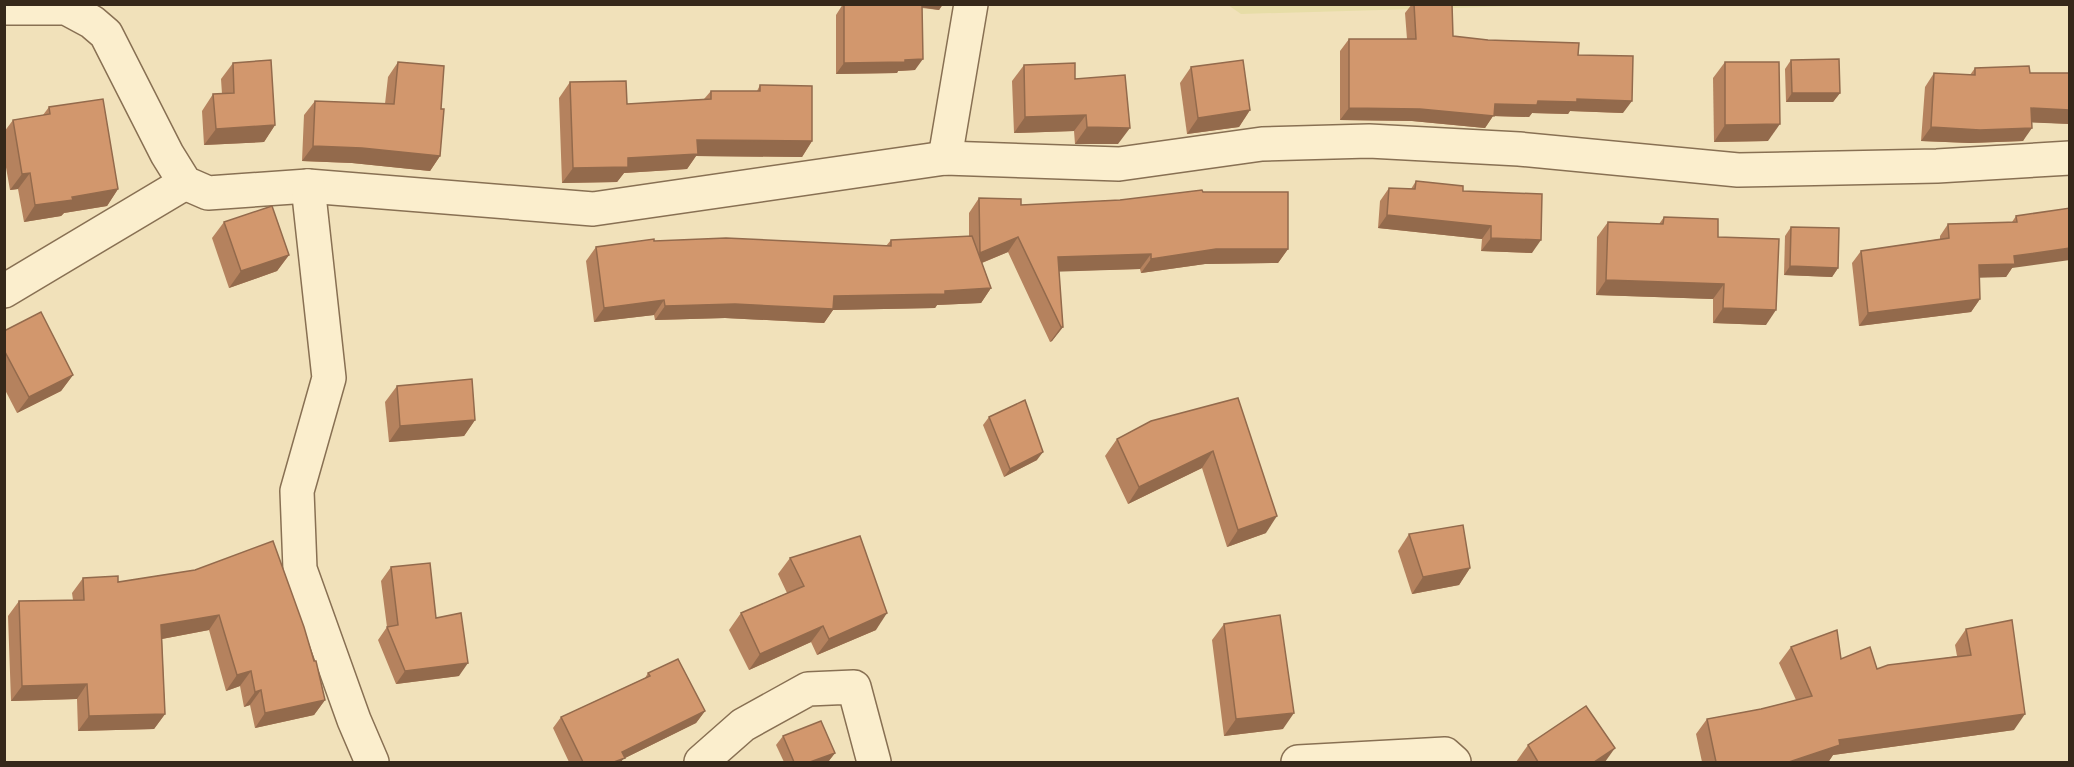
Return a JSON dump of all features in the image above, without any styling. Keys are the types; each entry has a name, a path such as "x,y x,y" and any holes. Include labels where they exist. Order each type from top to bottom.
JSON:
{"street":[{"path":"945,158 971,4"},
{"path":"4,8 66,8 95,13 167,154 185,183 208,193 308,186 593,209 945,158 1119,164 1262,144 1369,141 1519,149 1738,170 1937,166 2070,158"},
{"path":"4,291 185,183"},
{"path":"308,186 329,378 297,491 300,569 354,720 372,762"},
{"path":"701,762 743,725 808,689 854,687 874,762"},
{"path":"1298,762 1445,754 1454,762"}],"shaded area":[{"path":"1228,5 1548,5 1241,14"}],"building":[{"path":"844,4 922,4 923,59 905,60 905,62 844,63"},
{"path":"1414,4 1452,4 1453,36 1488,40 1579,43 1578,55 1633,56 1632,101 1577,99 1577,102 1538,101 1537,105 1495,104 1494,116 1420,109 1349,108 1349,39 1416,39"},
{"path":"1839,59 1840,93 1792,93 1791,60"},
{"path":"271,60 275,125 216,129 213,94 234,93 233,63"},
{"path":"1243,60 1250,110 1198,118 1191,67"},
{"path":"398,62 444,66 441,109 444,109 440,156 362,148 313,146 315,101 394,104"},
{"path":"1725,62 1779,62 1780,124 1725,125"},
{"path":"1075,63 1075,79 1125,75 1130,128 1087,127 1086,115 1025,117 1024,65"},
{"path":"2029,66 2030,73 2070,73 2070,110 2031,108 2032,128 1980,130 1931,127 1934,73 1975,75 1975,68"},
{"path":"626,81 627,104 711,99 711,91 760,91 760,85 812,86 812,141 697,140 698,154 628,158 628,167 573,168 570,82"},
{"path":"103,99 118,189 72,197 73,200 35,205 30,173 22,174 13,120 50,114 49,107"},
{"path":"1416,181 1463,186 1463,191 1542,194 1541,240 1491,238 1491,226 1387,215 1389,188 1415,189"},
{"path":"1202,190 1203,192 1288,192 1288,249 1216,249 1151,259 1151,254 1058,257 1063,327 1018,237 980,253 979,198 1021,199 1021,205 1120,200"},
{"path":"272,206 289,255 241,271 224,222"},
{"path":"2070,208 2070,248 2014,256 2015,264 1979,265 1980,299 1868,313 1861,251 1949,238 1948,224 2017,222 2016,216"},
{"path":"1664,217 1718,219 1718,237 1779,239 1776,310 1723,308 1724,284 1606,280 1608,222 1663,224"},
{"path":"1791,227 1839,228 1838,268 1790,266"},
{"path":"972,236 991,288 945,291 945,294 834,296 833,309 735,304 665,306 664,300 604,308 596,247 654,239 654,241 726,238 891,246 891,240"},
{"path":"41,312 73,375 29,397 4,350 4,331"},
{"path":"472,379 475,420 400,426 397,386"},
{"path":"1238,398 1277,516 1238,530 1213,451 1139,487 1117,439 1151,421"},
{"path":"1025,400 1043,452 1010,469 989,417"},
{"path":"1463,525 1470,568 1423,577 1409,534"},
{"path":"860,536 887,613 829,639 823,626 760,654 741,613 804,586 790,558"},
{"path":"273,541 314,661 316,661 325,700 265,713 261,690 255,692 251,671 237,675 219,615 161,625 165,714 89,716 87,684 22,686 19,601 84,600 83,578 118,576 118,582 195,570"},
{"path":"430,563 436,618 461,613 468,663 405,671 387,627 398,625 391,567"},
{"path":"1280,615 1294,713 1236,719 1224,624"},
{"path":"2012,620 2025,714 1839,740 1840,745 1789,762 1716,762 1707,719 1812,696 1791,647 1837,630 1841,659 1870,647 1877,669 1888,665 1971,655 1966,629"},
{"path":"678,659 705,711 622,752 625,758 614,762 583,762 561,717 650,676 648,673"},
{"path":"1586,706 1615,748 1594,762 1538,762 1528,745"},
{"path":"821,721 835,753 810,762 794,762 783,736"}]}
